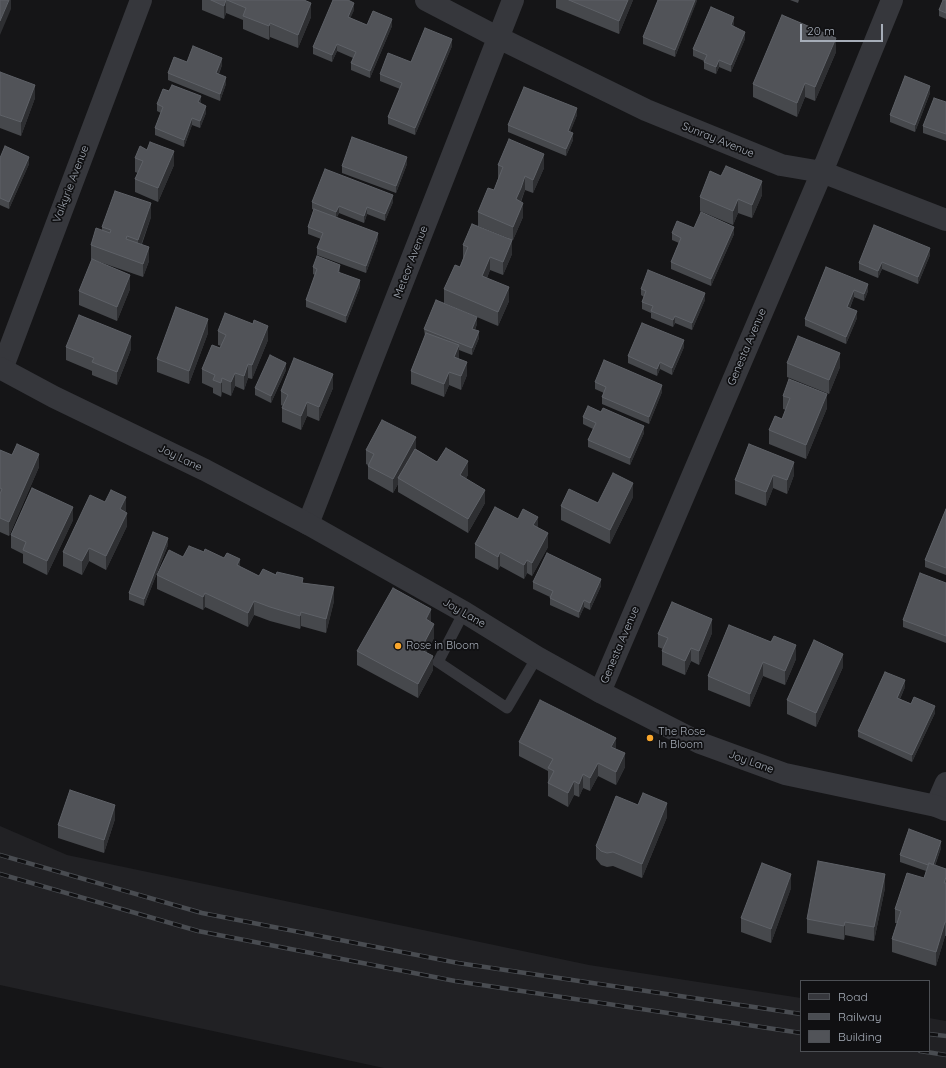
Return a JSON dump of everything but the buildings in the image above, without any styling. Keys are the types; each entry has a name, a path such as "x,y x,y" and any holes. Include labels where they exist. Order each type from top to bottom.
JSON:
{"street":[{"name":"Valkyrie Avenue","path":"1,368 141,0"},
{"name":"Sunray Avenue","path":"426,0 498,38 646,110 781,165 822,172 946,220"},
{"name":"Meteor Avenue","path":"308,524 514,0"},
{"name":"Genesta Avenue","path":"600,692 822,172 892,0"},
{"name":"Joy Lane","path":"1,368 54,397 204,470 308,524 464,612 537,657 600,692 700,743 785,774 941,808"},
{"path":"941,808 946,783"}],"lane":[{"path":"464,612 438,662 507,708 537,657"}],"shaded area":[{"path":"0,826 67,855 589,965 800,998 800,1052 930,1052 930,1018 946,1021 946,1068 384,1068 0,985"}],"railway":[{"path":"0,855 202,913 458,963 800,1014"},
{"path":"0,874 198,931 455,981 800,1033"},
{"path":"930,1034 946,1036"},
{"path":"926,1052 946,1055"}],"place":[{"name":"Rose in Bloom","path":"398,646"},
{"name":"The Rose In Bloom","path":"650,738"}]}
